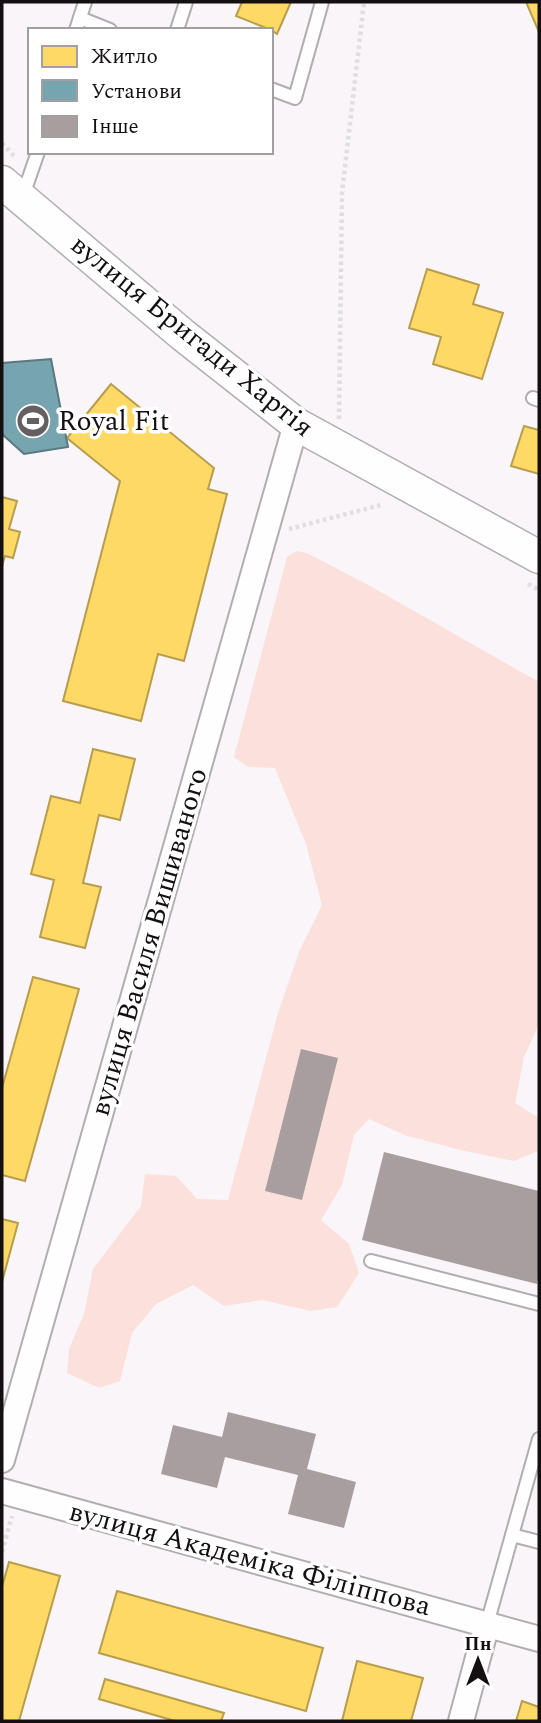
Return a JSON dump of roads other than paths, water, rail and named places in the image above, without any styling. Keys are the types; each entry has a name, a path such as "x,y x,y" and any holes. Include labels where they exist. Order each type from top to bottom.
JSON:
{"street":[{"name":"вулиця Бригади Хартія","path":"12,190 183,335 296,424 539,557"},
{"name":"вулиця Василя Вишиваного","path":"2,1460 296,424"},
{"name":"вулиця Академіка Філіппова","path":"2,1491 539,1639"},
{"path":"461,1721 487,1624"}],"lane":[{"path":"85,2 78,24 99,28"},
{"path":"178,28 186,2"},
{"path":"273,90 295,98 322,2"},
{"path":"12,190 37,154"},
{"path":"371,1261 539,1304"},
{"path":"487,1624 539,1439"},
{"path":"512,1535 539,1542"}],"place":[{"name":"Royal Fit","path":"33,421"}]}
